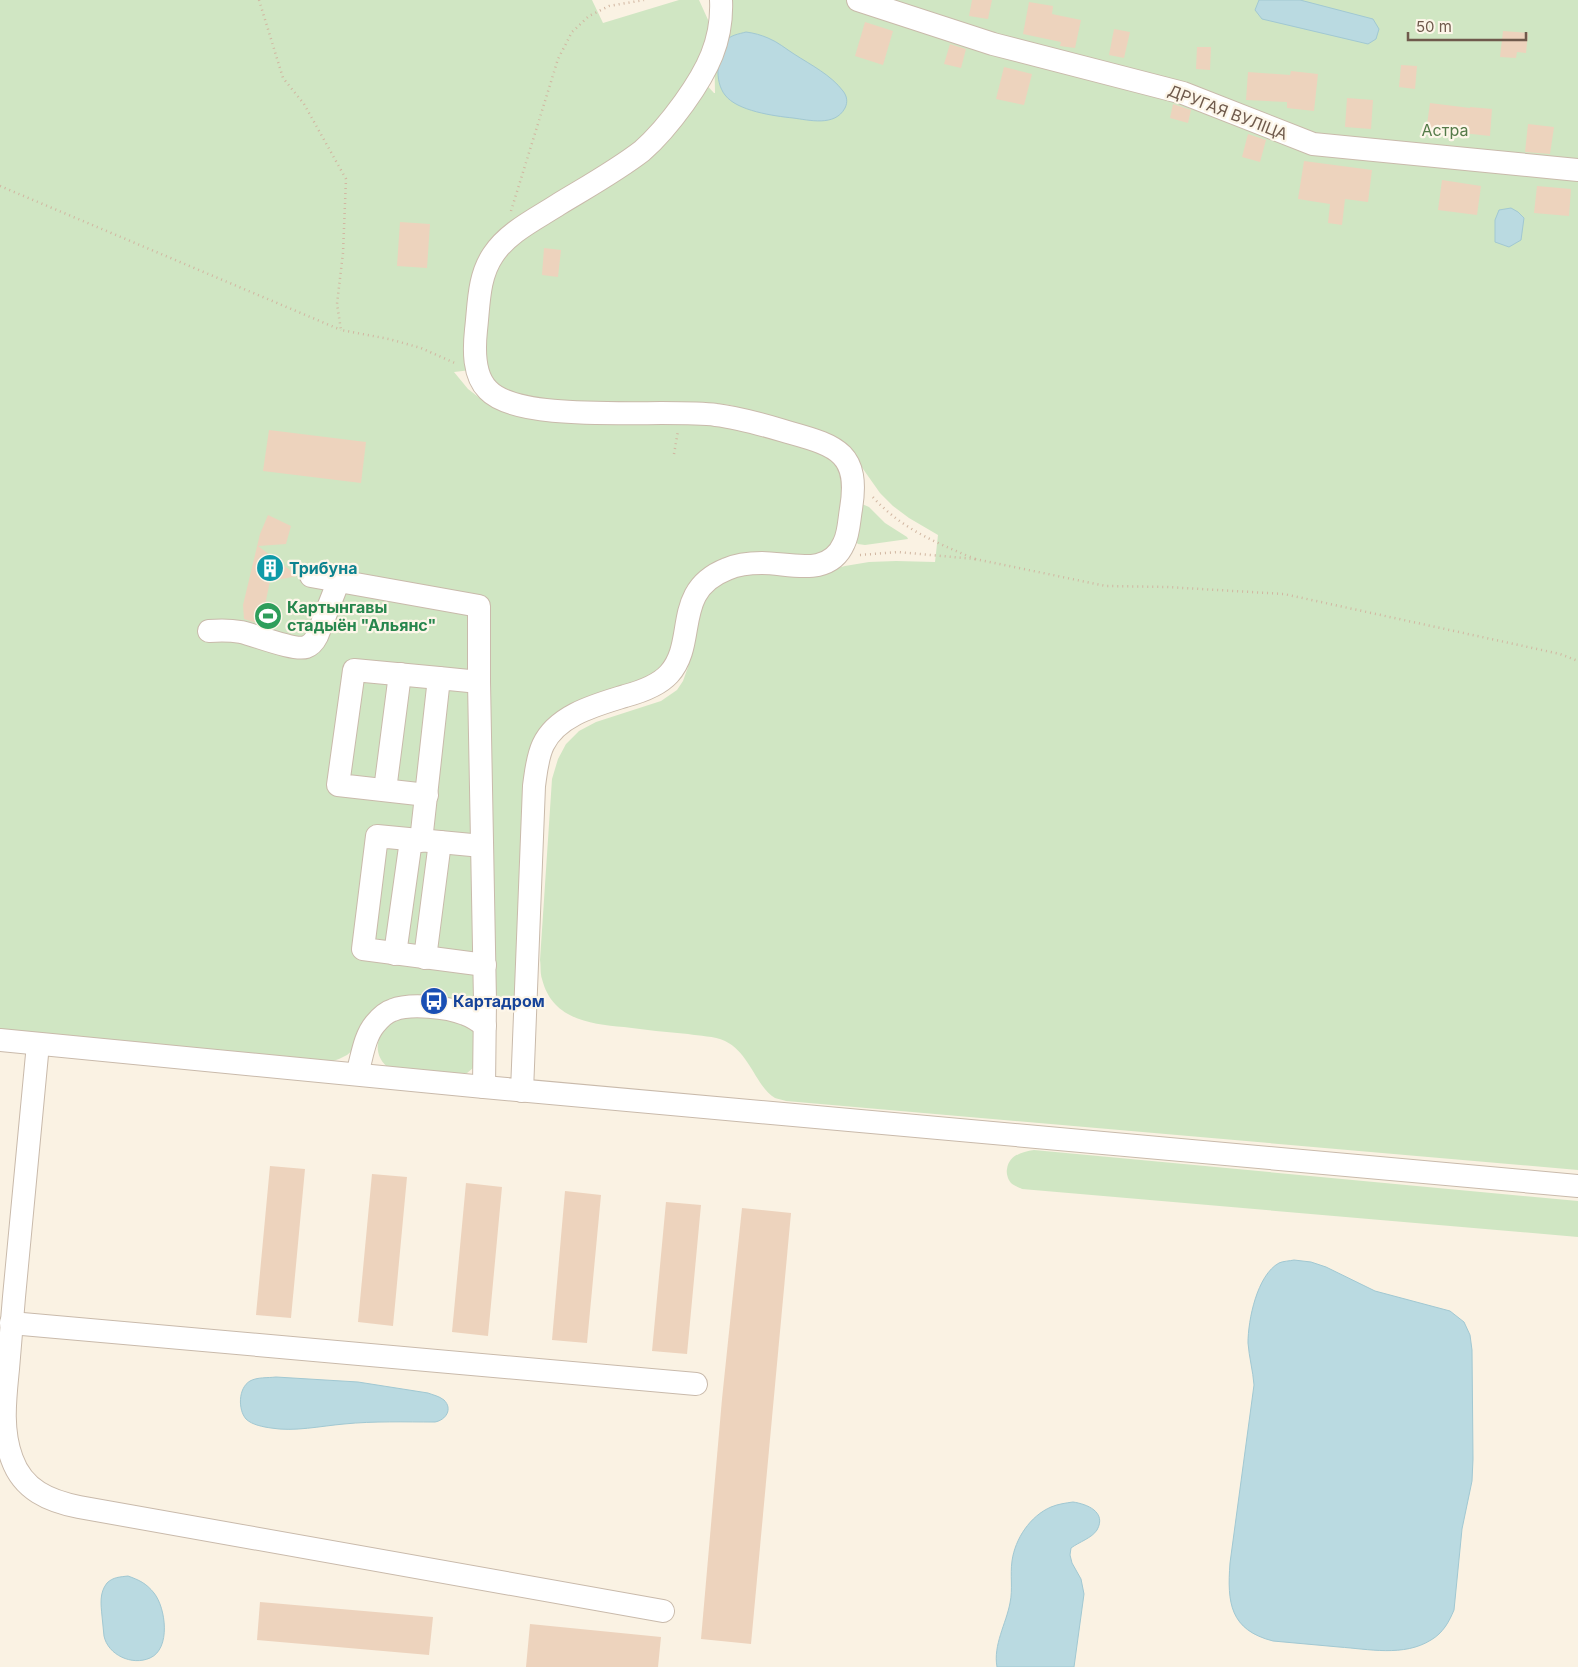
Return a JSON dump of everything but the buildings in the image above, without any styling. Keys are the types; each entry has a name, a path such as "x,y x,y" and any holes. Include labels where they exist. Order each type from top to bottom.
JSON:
{"street":[{"path":"522,1090 534,786 543,743 556,726 574,715 598,705 641,692 655,685 669,674 681,650 693,599 700,587 712,577 727,568 746,564 764,562 801,567 824,563 841,549 847,534 853,491 852,475 850,465 842,454 831,446 748,421 716,415 680,412 566,411 520,406 502,400 488,390 478,374 475,336 482,278 492,256 502,243 521,228 623,164 660,134 701,79 709,63 720,31 721,0"},
{"name":"ДРУГАЯ ВУЛІЦА","path":"858,0 993,44 1184,92 1313,144 1578,170"},
{"path":"311,576 480,606 479,682 485,965 484,1087"},
{"path":"209,631 240,632 299,648 307,647 314,642 317,636 339,580"},
{"path":"428,795 338,785 354,670 479,682"},
{"path":"385,790 400,674"},
{"path":"425,958 424,841 439,678"},
{"path":"482,846 377,836 363,949 485,965"},
{"path":"395,954 424,841"},
{"path":"357,1074 367,1037 382,1016 392,1010 413,1006 448,1010 475,1018 485,1026"},
{"path":"0,1040 484,1087 1578,1186"},
{"path":"38,1044 11,1323 4,1423 12,1461 29,1487 43,1496 60,1503 79,1507 664,1611"},
{"path":"11,1323 696,1384"}],"path":[{"path":"259,0 283,78 304,104 346,179 343,253 337,304 341,330"},
{"path":"510,214 558,59 572,32 589,16 609,6 644,0"},
{"path":"0,186 341,330 390,339 421,348 461,366"},
{"path":"674,454 678,439"},
{"path":"868,492 896,520 921,535 976,558"},
{"path":"856,556 898,552 976,558 1106,586 1167,587 1284,594 1560,654 1578,661"}],"green space":[{"name":"Астра","path":"0,0 592,0 603,23 679,0 699,0 714,33 716,0 1578,0 1578,1170 786,1101 775,1098 768,1093 741,1053 725,1041 707,1036 598,1024 574,1017 563,1011 554,1003 547,992 541,977 540,960 552,779 558,759 566,744 579,731 596,722 661,701 677,690 683,681 688,667 702,605 709,592 732,575 827,571 869,562 935,562 938,535 893,506 880,493 856,459 815,429 730,405 709,403 564,404 506,391 492,378 488,368 454,372 468,389 481,399 518,416 560,422 717,424 823,451 843,470 841,527 830,555 699,574 687,586 681,601 672,649 658,673 548,721 518,996 471,1005 450,1003 443,996 425,993 412,999 347,1055 330,1062 0,1033","holes":["714,37 715,93 701,79"]},
{"path":"862,504 869,507 885,523 908,539 865,545 858,544 856,542"},
{"path":"409,1016 459,1020 477,1033 473,1068 467,1073 460,1075 390,1069 384,1064 378,1053 381,1034 393,1022"},
{"path":"1034,1150 1578,1201 1578,1237 1022,1189 1012,1184 1009,1180 1008,1164 1013,1157"}],"water":[{"path":"1259,0 1300,0 1373,19 1379,29 1376,39 1368,44 1262,19 1255,10"},
{"path":"746,32 775,41 833,80 843,91 847,101 841,114 835,118 821,121 776,116 747,109 725,95 718,76 720,54 730,37"},
{"path":"1511,208 1524,218 1521,240 1509,247 1495,242 1495,220 1499,210"},
{"path":"1294,1260 1311,1262 1326,1267 1375,1291 1450,1311 1464,1322 1470,1335 1472,1350 1472,1481 1462,1529 1454,1610 1448,1623 1439,1634 1431,1640 1409,1649 1386,1651 1273,1641 1248,1630 1234,1613 1229,1591 1230,1563 1254,1385 1248,1333 1255,1299 1265,1277 1279,1263"},
{"path":"276,1377 358,1382 428,1393 444,1400 447,1403 448,1410 445,1417 435,1422 367,1422 289,1429 268,1428 251,1423 243,1415 240,1399 243,1389 250,1381 259,1378"},
{"path":"1073,1502 1094,1510 1099,1518 1099,1524 1095,1533 1071,1548 1072,1563 1081,1579 1084,1594 1074,1667 997,1667 998,1643 1011,1598 1011,1571 1016,1545 1025,1529 1036,1516 1054,1506"},
{"path":"128,1576 142,1582 154,1593 164,1618 164,1637 157,1653 150,1658 136,1661 122,1657 110,1649 104,1636 101,1603 104,1587 112,1580"}],"place":[{"name":"Трибуна","path":"270,568"},
{"name":"Картынгавы стадыён \"Альянс\"","path":"268,616"},
{"name":"Картадром","path":"434,1001"}]}
